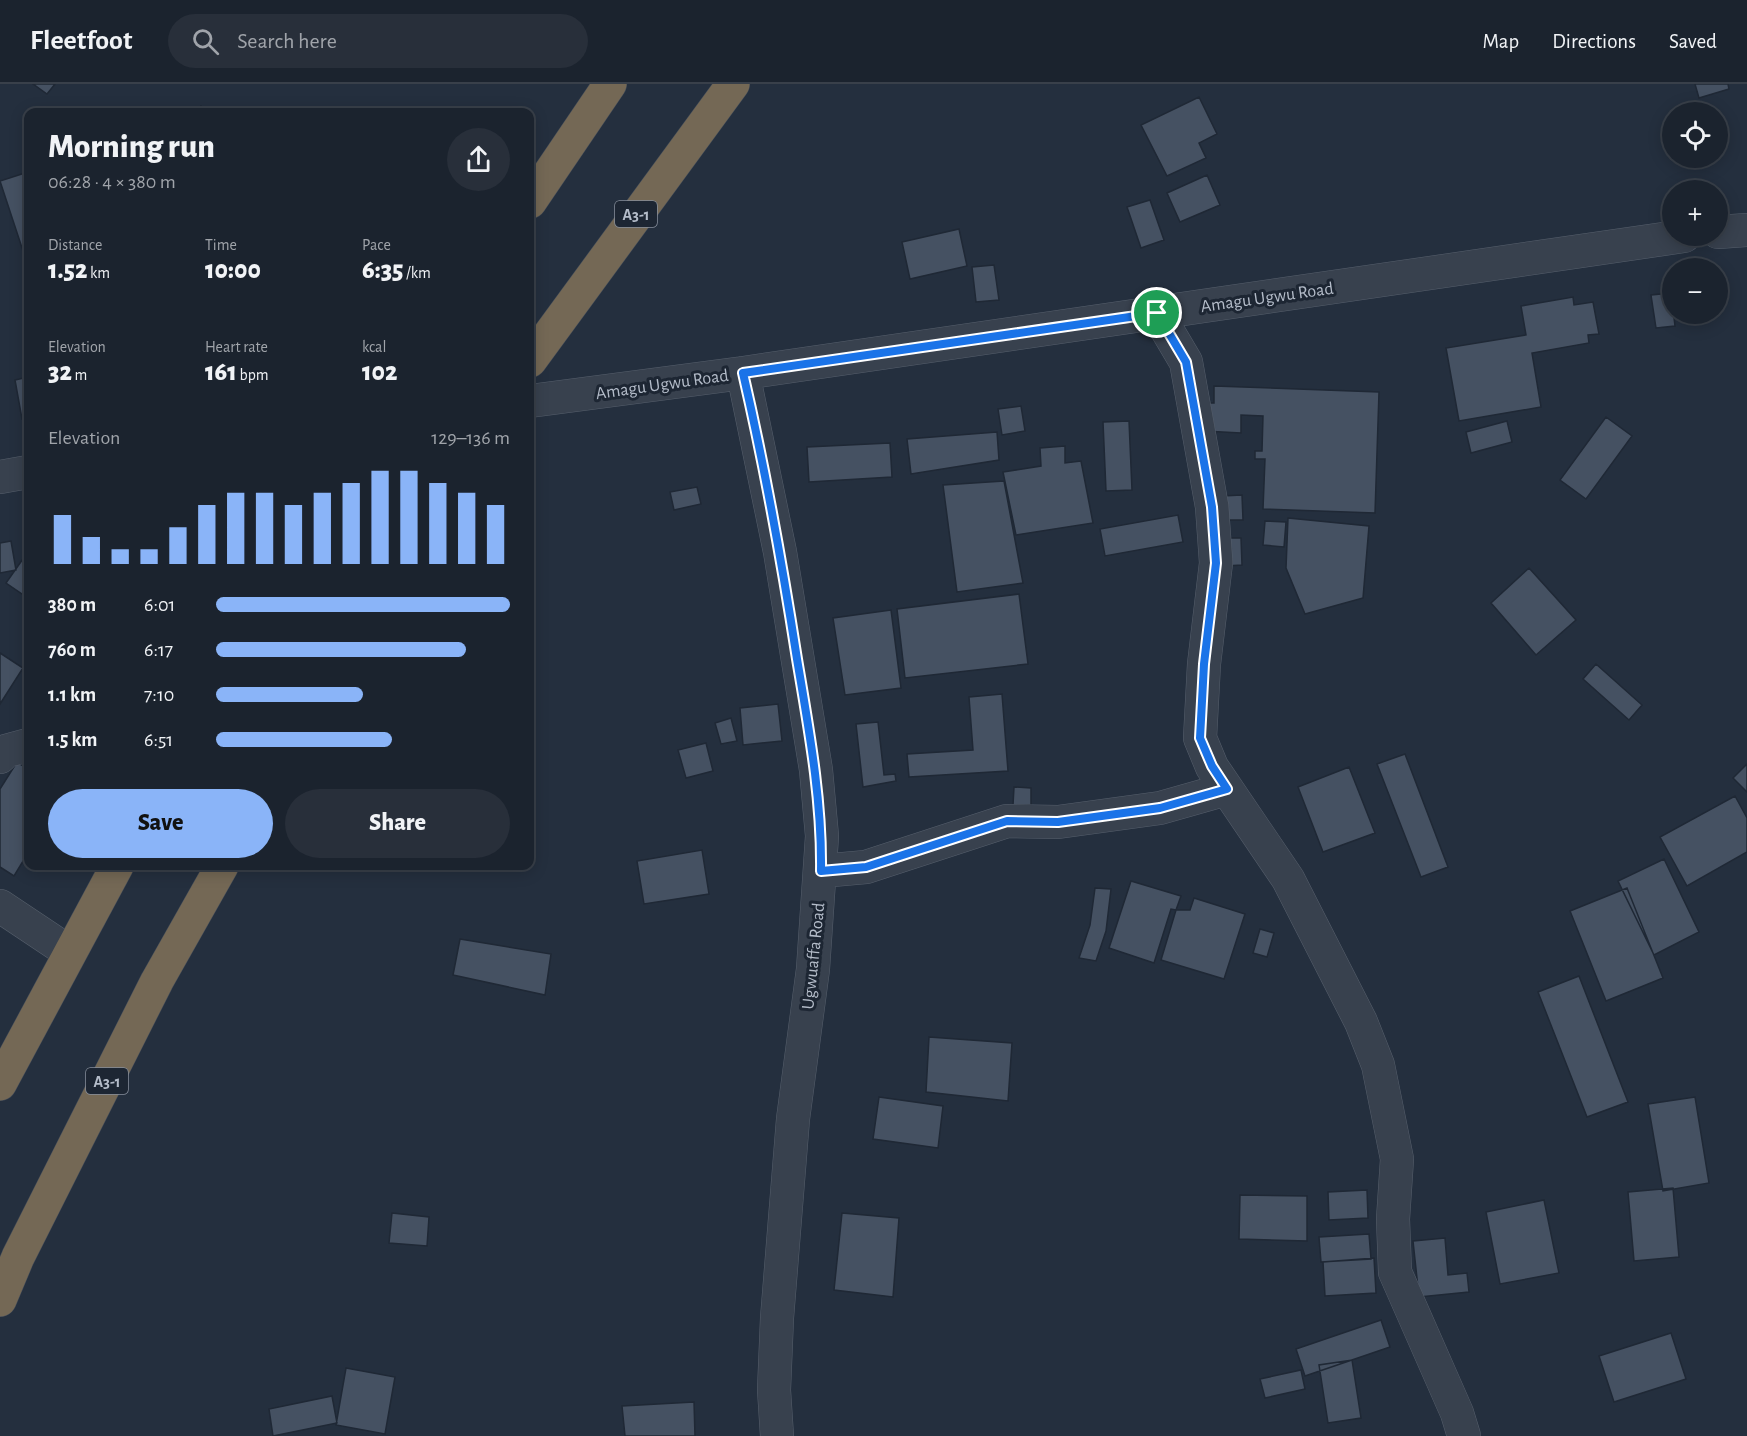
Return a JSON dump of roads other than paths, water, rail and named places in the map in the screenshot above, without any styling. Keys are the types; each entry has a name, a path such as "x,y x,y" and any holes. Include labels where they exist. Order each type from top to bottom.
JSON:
{"highway":[{"path":"534,196 610,84"},
{"name":"A3-1","path":"535,353 733,84"},
{"path":"0,1084 115,870"},
{"name":"A3-1","path":"0,1300 18,1257 152,992 220,870"}],"street":[{"path":"1728,231 1747,230"},
{"name":"Amagu Ugwu Road","path":"534,400 743,373 1662,239"},
{"path":"1157,313 1186,362 1212,507 1216,563 1204,664 1200,738 1212,766 1288,879 1361,1022 1377,1065 1397,1159 1393,1219 1395,1272 1457,1413 1464,1436"},
{"name":"Ugwuaffa Road","path":"743,373 777,540 816,770 822,836 813,969 793,1119 777,1318 774,1390 777,1436"},
{"path":"0,477 24,473"},
{"path":"0,757 6,751 24,745"},
{"path":"821,871 866,867 1007,821 1058,822 1160,808 1227,789"},
{"path":"0,906 69,952"}]}
